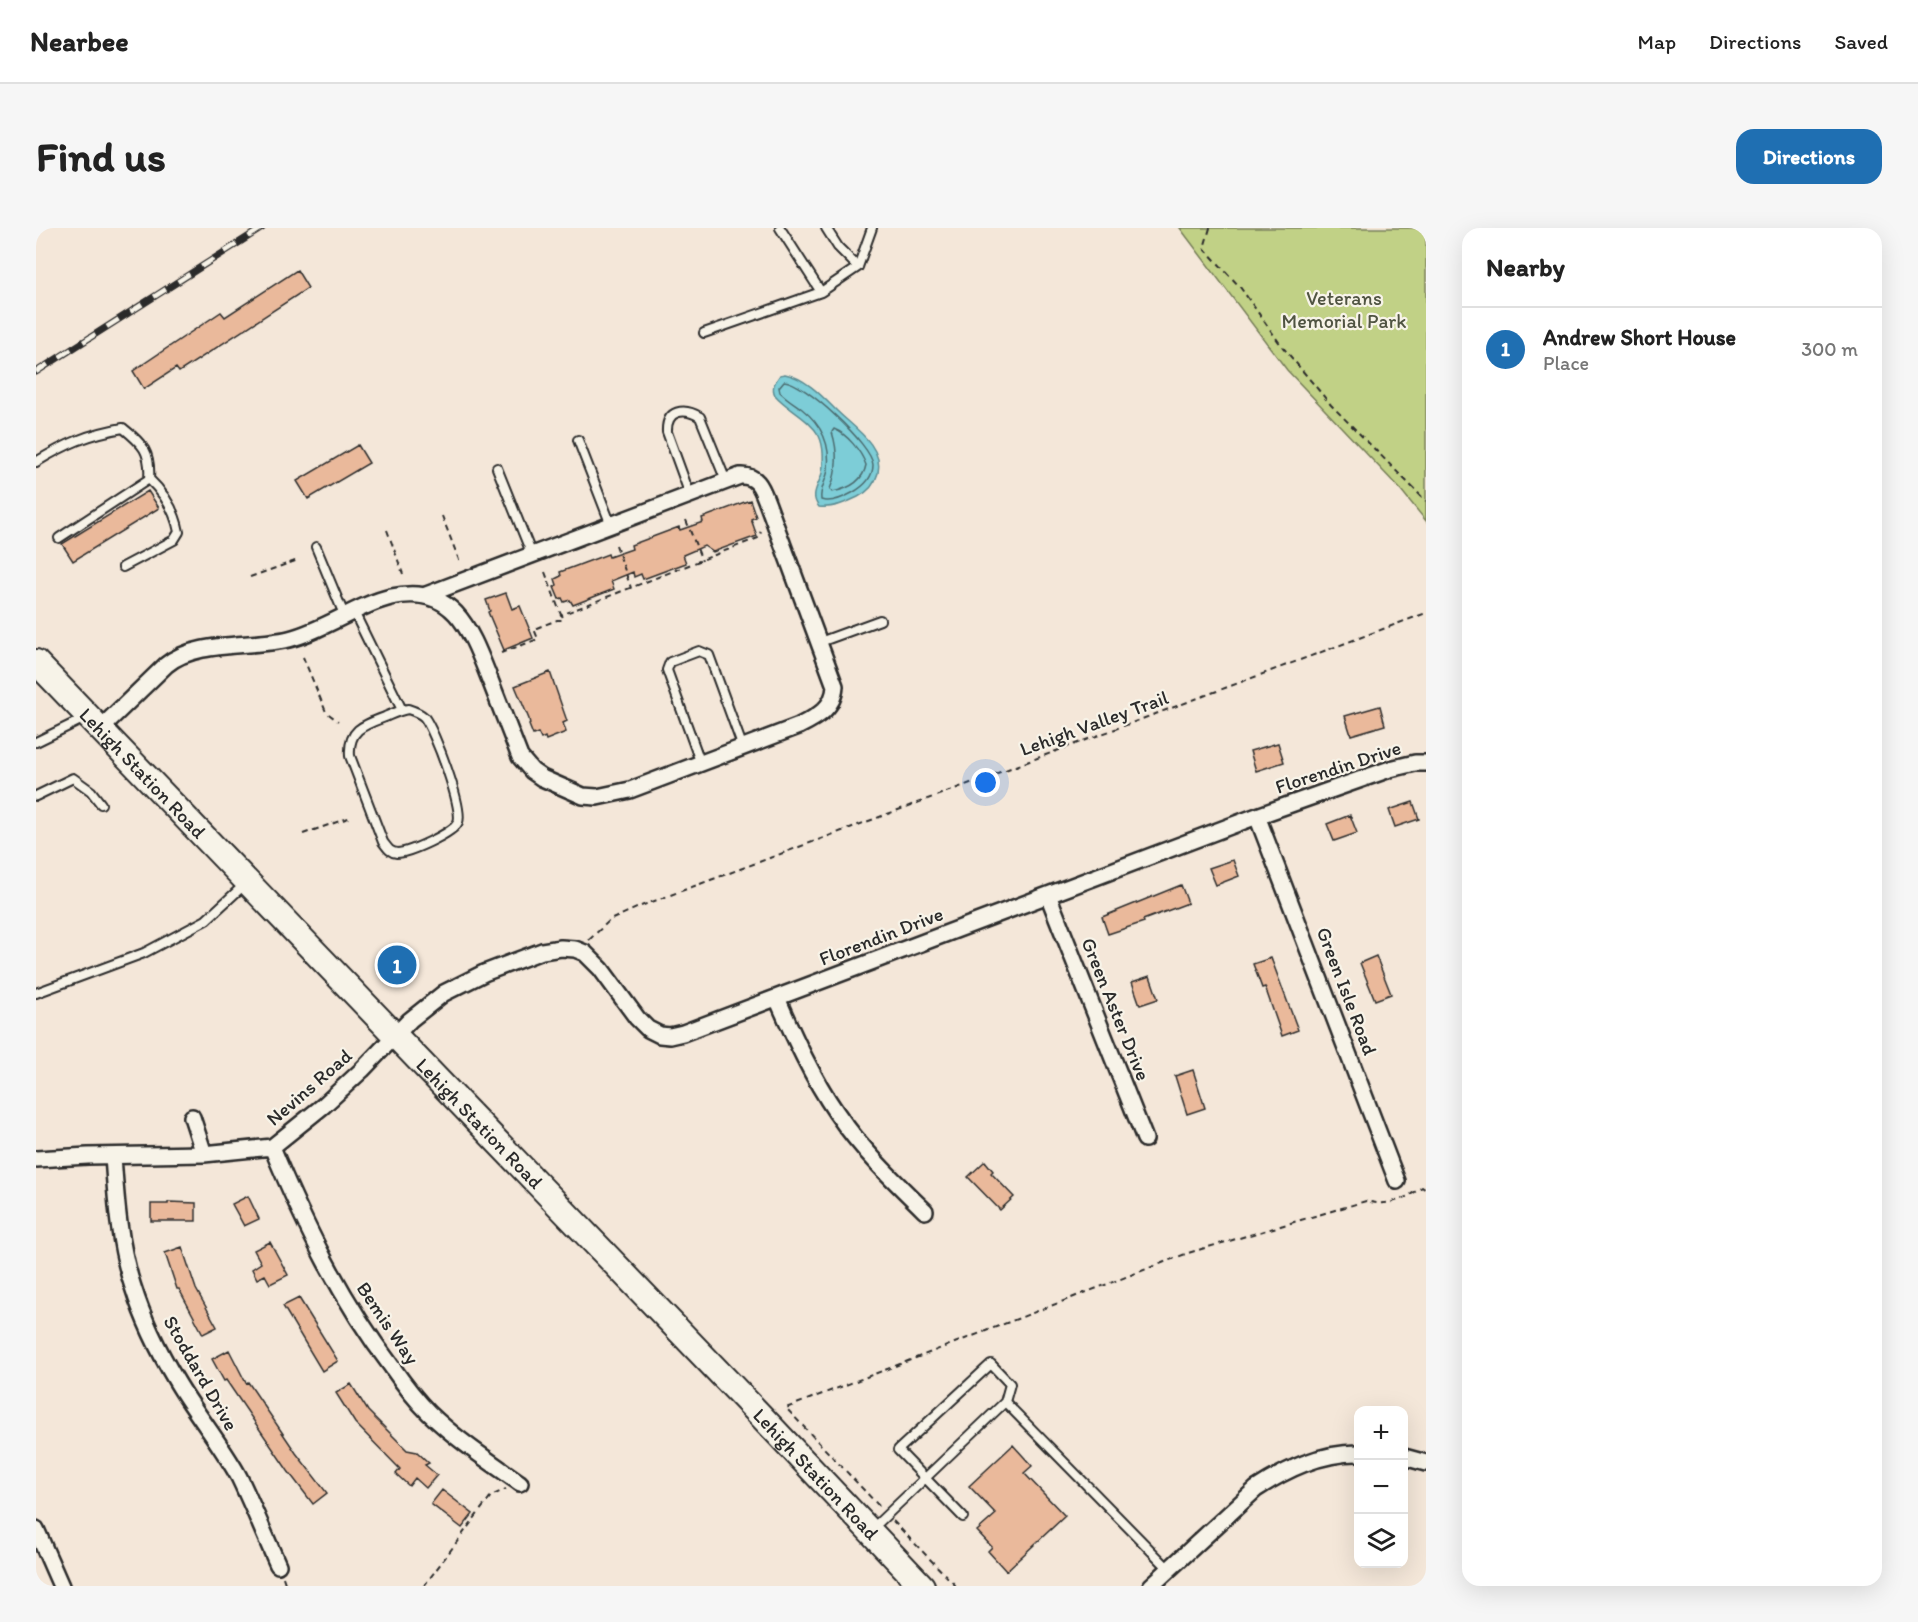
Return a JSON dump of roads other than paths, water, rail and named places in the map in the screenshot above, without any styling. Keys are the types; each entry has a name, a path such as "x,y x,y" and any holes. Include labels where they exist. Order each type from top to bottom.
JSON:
{"main road":[{"name":"Lehigh Station Road","path":"36,662 770,1425 878,1522 922,1586"}],"street":[{"path":"95,722 174,658 206,648 280,641 314,631 390,597 415,594 426,595 441,601 465,624 477,647 520,757 532,771 542,778 583,796 597,797 630,790 799,726 818,717 835,694 836,686 758,481 747,476 726,481 426,595"},
{"name":"Florendin Drive","path":"395,1036 410,1020 444,993 484,973 542,951 561,948 585,953 601,969 637,1018 648,1029 660,1035 670,1036 683,1033 1257,816 1390,769 1415,763 1426,763"},
{"name":"Green Isle Road","path":"1257,816 1397,1181"},
{"name":"Green Aster Drive","path":"1048,895 1144,1139"},
{"path":"777,998 815,1078 836,1112 893,1181 926,1211"},
{"name":"Nevins Road","path":"36,1159 204,1154 272,1146 323,1106 395,1036"},
{"path":"192,1117 204,1154"},
{"name":"Bemis Way","path":"272,1146 313,1239 344,1297 374,1344 428,1412 457,1438 520,1483"},
{"name":"Stoddard Drive","path":"113,1156 118,1221 125,1256 143,1315 177,1382 238,1476 278,1565"},
{"path":"1150,1586 1256,1489 1313,1460 1354,1453"},
{"path":"1408,1458 1426,1463"},
{"path":"36,1529 61,1586"}],"lane":[{"path":"780,228 821,292"},
{"path":"826,228 838,247 858,267"},
{"path":"704,333 821,292 858,267 872,228"},
{"path":"690,495 667,432 667,424 678,412 685,411 700,417 726,481"},
{"path":"36,462 66,444 101,432 123,428 140,441 150,463 149,479 162,492 177,522 179,532 174,540 123,567"},
{"path":"578,440 611,525"},
{"path":"497,468 532,555"},
{"path":"59,538 149,479"},
{"path":"316,547 402,710"},
{"path":"820,642 880,620"},
{"path":"702,764 667,670 670,662 699,651 709,655 743,748"},
{"path":"402,710 416,711 428,722 454,790 459,822 452,831 396,853 388,850 383,842 350,756 349,747 356,730 364,724 402,710"},
{"path":"36,742 95,722"},
{"path":"36,796 73,778 91,791 101,804"},
{"path":"36,993 154,948 206,920 248,882"},
{"path":"878,1522 925,1478 1005,1402 1010,1384 991,1364 898,1450 925,1478 963,1518"},
{"path":"1005,1402 1168,1569"}],"water":[{"path":"780,375 793,376 814,389 872,446 879,463 878,473 873,484 862,495 834,506 819,507 816,503 815,494 823,469 822,444 810,424 775,395 773,389 775,382"}],"railway":[{"path":"36,372 262,228"}],"place":[{"name":"Andrew Short House","path":"397,965"}],"park label":[{"name":"Veterans Memorial Park","path":"1344,310"}]}
